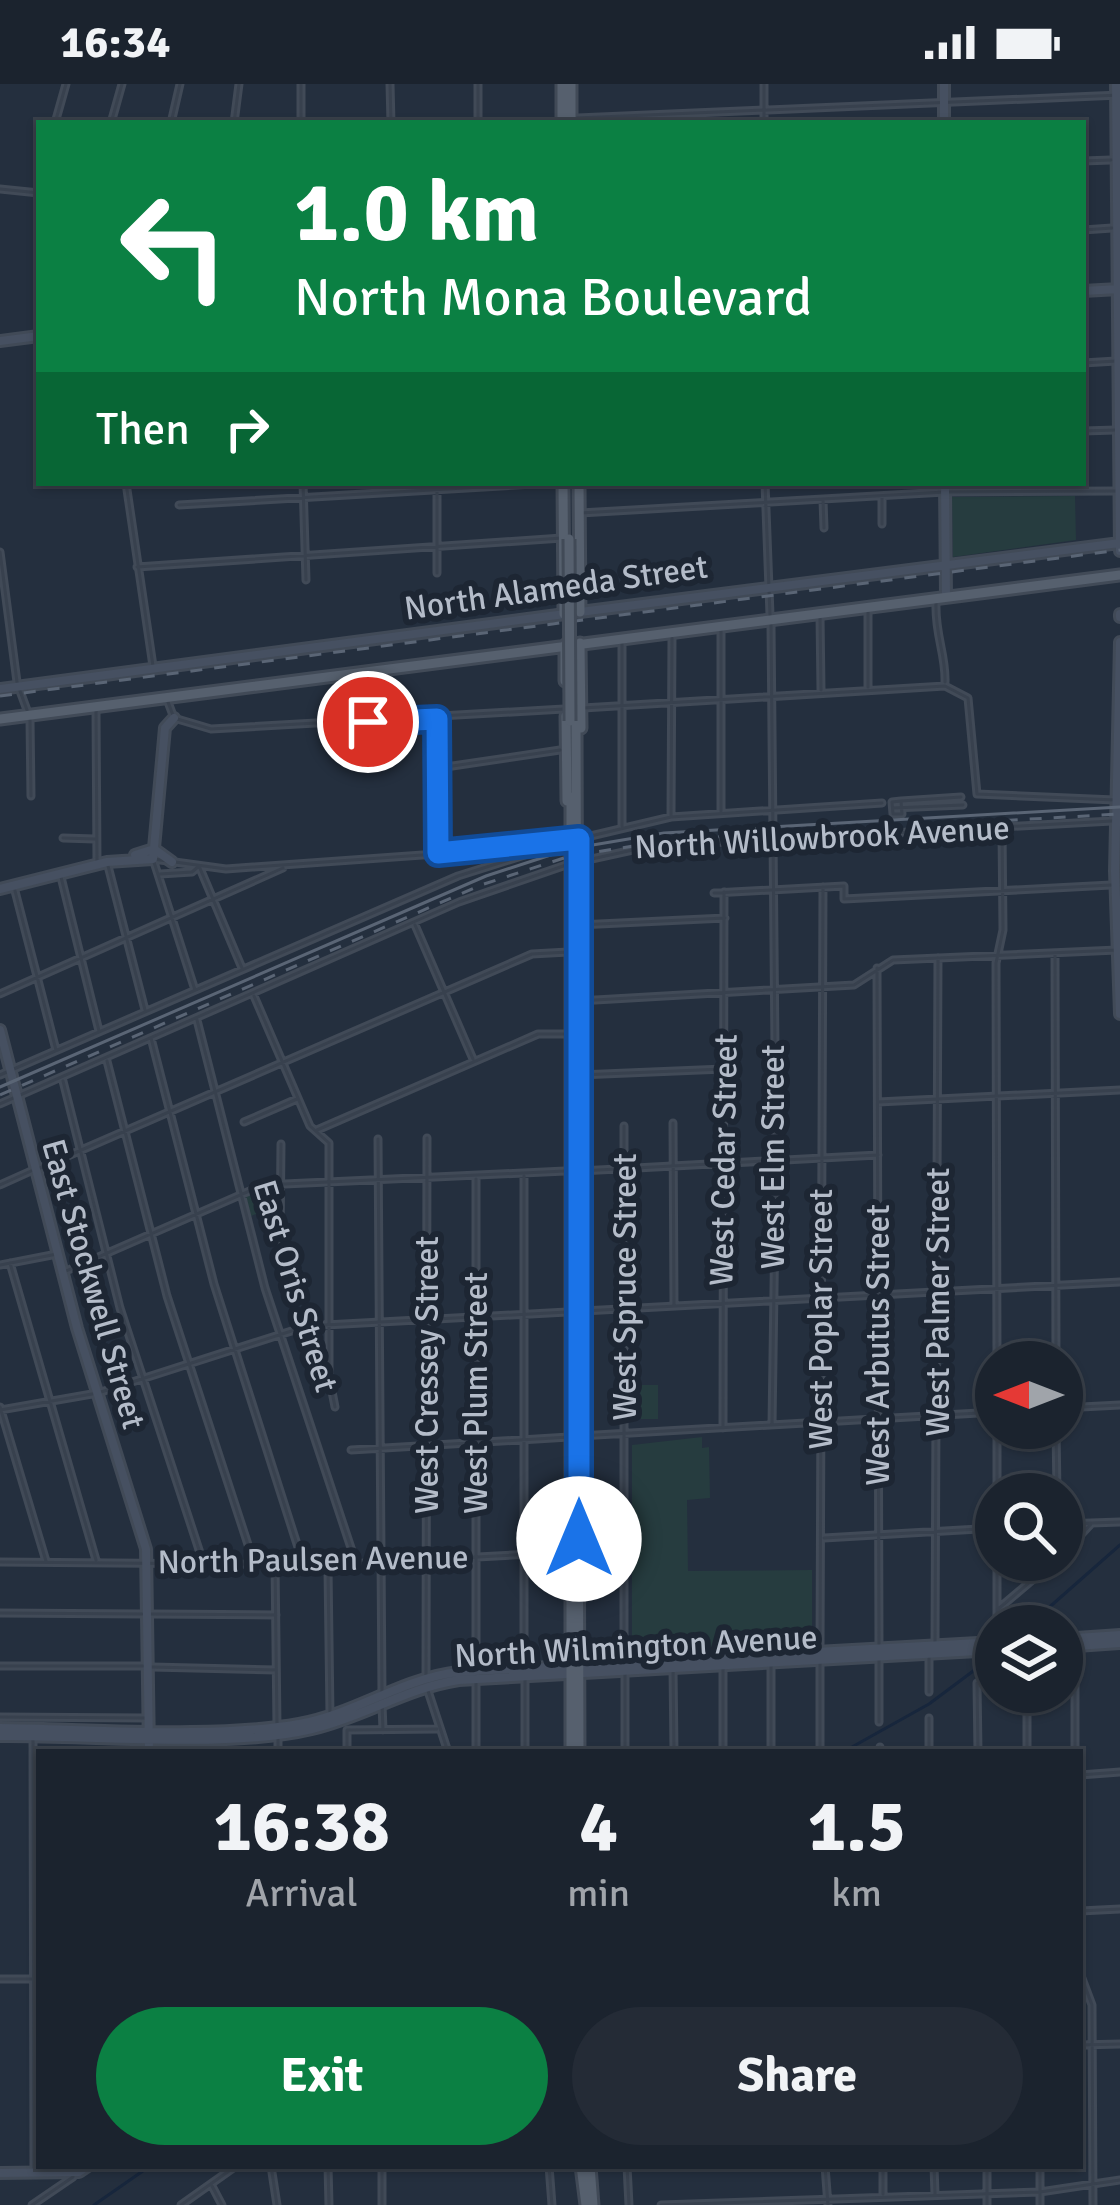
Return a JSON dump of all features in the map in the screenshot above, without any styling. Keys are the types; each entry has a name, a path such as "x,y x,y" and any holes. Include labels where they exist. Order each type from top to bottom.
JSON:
{"main road":[{"path":"567,84 567,120"},
{"path":"564,614 571,486"},
{"path":"572,486 579,513 580,612"},
{"path":"569,539 575,836 575,1749"},
{"name":"North Alameda Street","path":"0,719 1120,575"},
{"path":"575,836 580,643"},
{"path":"565,645 575,836"},
{"path":"575,1034 579,1076 575,1171"},
{"path":"585,2169 590,2205"}],"street":[{"path":"56,120 66,84"},
{"path":"112,120 122,84"},
{"path":"172,120 180,84"},
{"path":"234,120 239,84"},
{"path":"301,84 301,120"},
{"path":"390,84 391,120"},
{"path":"478,84 478,120"},
{"path":"764,84 764,120"},
{"path":"944,84 944,120"},
{"path":"592,120 1117,91 1120,546"},
{"path":"824,110 824,120"},
{"path":"1086,161 1118,159"},
{"path":"0,189 36,193"},
{"path":"1086,230 1118,228"},
{"path":"1086,290 1118,289"},
{"path":"0,341 36,336"},
{"path":"1086,362 1118,361"},
{"path":"1086,431 1118,430"},
{"path":"126,486 153,668"},
{"path":"303,486 306,580"},
{"path":"179,505 437,486 437,573"},
{"name":"West Elm Street","path":"765,486 775,889 772,1425"},
{"path":"579,513 882,496 945,488 1118,491"},
{"path":"581,708 946,686 946,664 935,641 946,564 945,488"},
{"path":"882,496 882,524"},
{"path":"824,499 824,529"},
{"path":"137,567 569,539"},
{"name":"North Alameda Street","path":"0,689 946,564 1120,546"},
{"path":"0,552 18,687 29,716 31,796"},
{"path":"868,605 868,688"},
{"path":"820,611 821,692"},
{"path":"721,624 721,812"},
{"path":"671,630 671,817"},
{"path":"622,638 622,828"},
{"path":"1120,641 1120,820 1115,829 1120,1014"},
{"name":"North Willowbrook Avenue","path":"946,686 964,692 971,708 976,794 1120,800"},
{"path":"168,697 174,718"},
{"path":"96,707 96,839 146,1012"},
{"path":"174,718 211,729 566,709"},
{"path":"174,718 165,728 154,854 196,991"},
{"path":"437,719 438,853"},
{"path":"437,768 567,750"},
{"name":"North Willowbrook Avenue","path":"901,804 902,814 893,814 893,805 901,804 961,797"},
{"name":"North Willowbrook Avenue","path":"0,1075 541,846 671,817 882,803"},
{"path":"901,804 963,805"},
{"name":"North Willowbrook Avenue","path":"0,1104 414,923 575,859 628,849 1120,820"},
{"path":"997,1341 997,955 1002,827"},
{"path":"63,838 96,839"},
{"path":"0,889 154,854 199,866 288,866 541,846"},
{"path":"158,874 192,872 199,866"},
{"path":"199,866 242,970"},
{"path":"0,994 288,866"},
{"path":"60,874 99,1032"},
{"path":"714,892 844,886 844,899 1119,884"},
{"path":"13,885 56,1052"},
{"name":"West Poplar Street","path":"820,1749 824,887"},
{"name":"West Cedar Street","path":"723,1428 724,892"},
{"path":"575,926 725,918"},
{"path":"414,923 474,1062"},
{"path":"575,1001 854,985 893,960 1120,950"},
{"path":"1054,951 1056,1341"},
{"path":"0,1185 532,954 575,952"},
{"name":"West Palmer Street","path":"929,1692 939,1531 938,958"},
{"name":"West Arbutus Street","path":"877,968 879,1722"},
{"path":"254,994 298,1099 316,1131 328,1138 328,1325 335,1406"},
{"name":"East Oris Street","path":"197,1018 241,1194 356,1565"},
{"name":"East Stockwell Street","path":"0,1030 62,1273 146,1549 149,1749"},
{"path":"316,1131 538,1034 575,1034"},
{"path":"151,1038 196,1214 304,1565"},
{"path":"107,1059 151,1233 254,1563"},
{"path":"579,1076 726,1069"},
{"path":"62,1078 107,1253 203,1564"},
{"path":"878,1102 1120,1090"},
{"path":"244,1122 298,1099"},
{"path":"673,1123 674,1306"},
{"name":"West Spruce Street","path":"624,1126 625,1749"},
{"path":"378,1138 383,1730"},
{"name":"West Cressey Street","path":"427,1138 427,1681 447,1749"},
{"path":"281,1144 280,1239 290,1268"},
{"path":"62,1273 263,1185 379,1183 878,1155"},
{"path":"524,1174 526,1749"},
{"name":"West Plum Street","path":"476,1177 476,1749"},
{"path":"0,1264 57,1254"},
{"path":"10,1263 97,1563"},
{"path":"46,1562 46,1548 0,1409 97,1394 284,1333 328,1325 1120,1282"},
{"path":"1083,1407 1120,1405"},
{"path":"352,1450 975,1413"},
{"path":"1083,1537 1091,1522"},
{"path":"1083,1523 1120,1522"},
{"path":"820,1538 975,1529"},
{"name":"North Paulsen Avenue","path":"0,1562 356,1565 625,1549"},
{"path":"275,1563 278,1749"},
{"path":"328,1565 330,1719"},
{"path":"1003,1605 1031,1581"},
{"path":"0,1613 276,1615"},
{"path":"1083,1641 1120,1639"},
{"path":"1083,1645 1120,1639"},
{"name":"North Wilmington Avenue","path":"0,1732 148,1727 278,1731 330,1719 427,1681 476,1675 975,1647"},
{"path":"771,1659 771,1749"},
{"path":"723,1662 723,1749"},
{"path":"673,1665 674,1749"},
{"path":"0,1666 276,1670"},
{"path":"977,1713 978,1749"},
{"path":"1027,1713 1028,1749"},
{"path":"1076,1713 1076,1749"},
{"path":"0,1718 148,1727"},
{"path":"929,1718 929,1749"},
{"path":"347,1749 347,1730 440,1729"},
{"path":"33,1732 34,2173"},
{"path":"91,1732 91,1749"},
{"path":"226,1732 226,1749"},
{"path":"1083,1774 1120,1772"},
{"path":"1083,1911 1120,1909"},
{"path":"0,1979 36,1979"},
{"path":"1083,1979 1089,1990 1093,2044 1093,2205"},
{"path":"1083,1990 1089,1990"},
{"path":"1083,2045 1120,2044"},
{"path":"0,2173 83,2169"},
{"path":"32,2205 83,2169"},
{"path":"181,2205 232,2169"},
{"path":"271,2169 277,2205"},
{"path":"328,2169 329,2205"},
{"path":"382,2169 382,2205"},
{"path":"549,2169 553,2205"},
{"path":"627,2169 628,2205"},
{"path":"825,2169 828,2205"},
{"path":"883,2169 883,2195"},
{"path":"934,2169 934,2194"},
{"path":"987,2169 987,2205"},
{"path":"1040,2169 1040,2205"},
{"path":"661,2205 1040,2192 1120,2180"},
{"path":"211,2184 222,2205"}],"green space":[{"path":"1075,496 1076,540 953,557 952,497"},
{"path":"276,1189 276,1222 269,1209 251,1216 246,1197"},
{"path":"640,1385 658,1385 658,1419 641,1419"},
{"path":"702,1437 702,1448 709,1447 710,1498 687,1500 688,1571 812,1570 812,1642 632,1655 632,1445"}],"waterway":[{"path":"1052,1605 1120,1545"},
{"path":"848,1749 929,1704 975,1670"},
{"path":"94,2205 146,2169"}],"tram line":[{"path":"0,1087 486,876 569,849 664,833 1120,807"}],"railway":[{"path":"0,696 1120,550"},
{"path":"0,1095 481,885 570,856 678,839 1120,814"}],"route":[{"path":"368,722 437,719 438,853 579,839 579,1539"}]}
